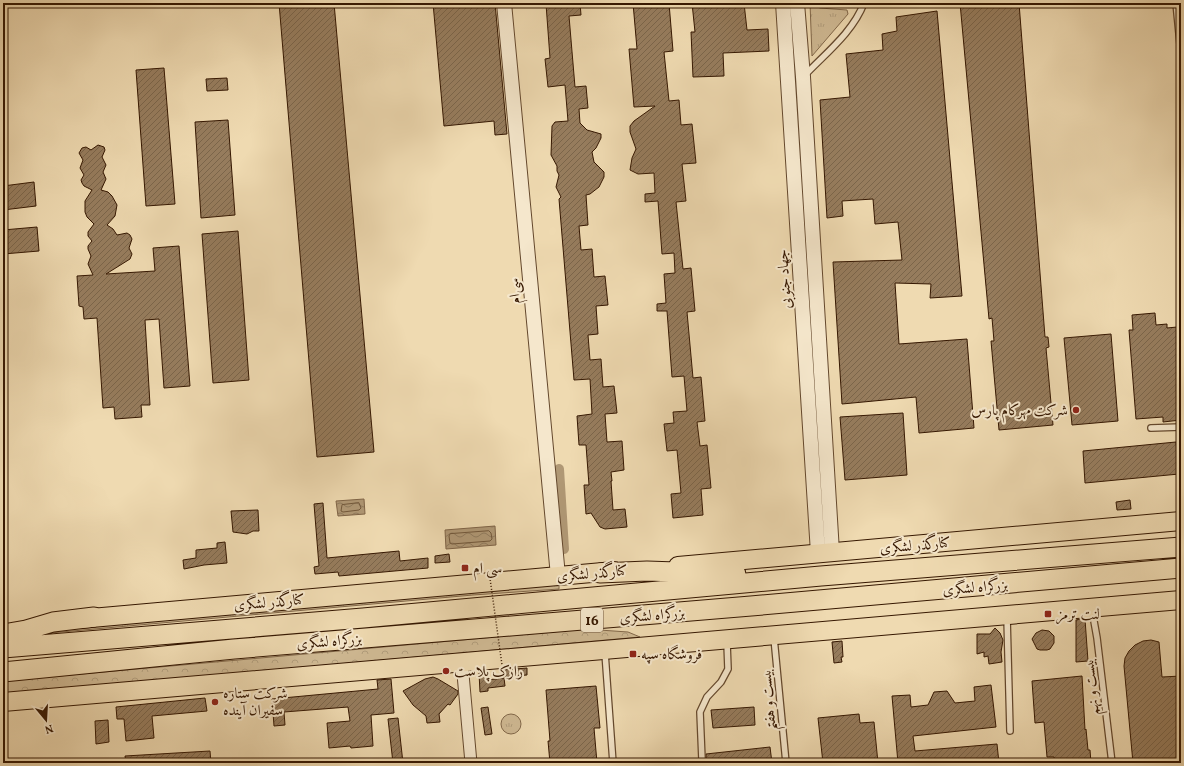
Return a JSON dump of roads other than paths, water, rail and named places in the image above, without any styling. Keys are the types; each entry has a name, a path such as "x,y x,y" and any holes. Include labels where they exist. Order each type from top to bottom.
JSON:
{"highway":[{"name":"بزرگراه لشگری","path":"3,648 355,619 821,576 1181,547"},
{"name":"بزرگراه لشگری","path":"3,672 241,648 759,606 1181,568"},
{"path":"600,572 647,571 821,576"},
{"path":"3,634 26,630 53,622 94,618"}],"main road":[{"name":"کنارگذر لشگری","path":"3,625 1181,521"},
{"path":"3,702 1181,600"}],"street":[{"name":"سی‌ام","path":"504,3 558,576"},
{"name":"جهاد جنوبی","path":"783,3 825,552"},
{"name":"جهاد جنوبی","path":"797,3 803,77 825,552"},
{"path":"462,663 471,763"}],"lane":[{"path":"803,77 860,15 864,3"},
{"path":"1176,3 1181,54"},
{"path":"1151,428 1181,427"},
{"name":"بیست و نهم","path":"1092,608 1112,763"},
{"path":"1007,615 1010,731"},
{"name":"بیست و هفتم","path":"774,636 786,763"},
{"path":"702,760 700,712 707,697 721,682 728,669 727,640"},
{"path":"605,650 613,763"}],"water":[{"path":"364,499 365,514 338,516 336,501"},
{"path":"495,526 496,545 446,549 445,530"}],"waterway":[{"path":"559,469 564,549"}],"place":[{"name":"شرکت مهرکام پارس","path":"1076,410"},
{"name":"سی ام","path":"465,568"},
{"name":"لنت ترمز","path":"1048,614"},
{"name":"فروشگاه سپه","path":"633,654"},
{"name":"رازک پلاست","path":"446,671"},
{"name":"شرکت ستاره سفیران آینده","path":"215,702"}]}
